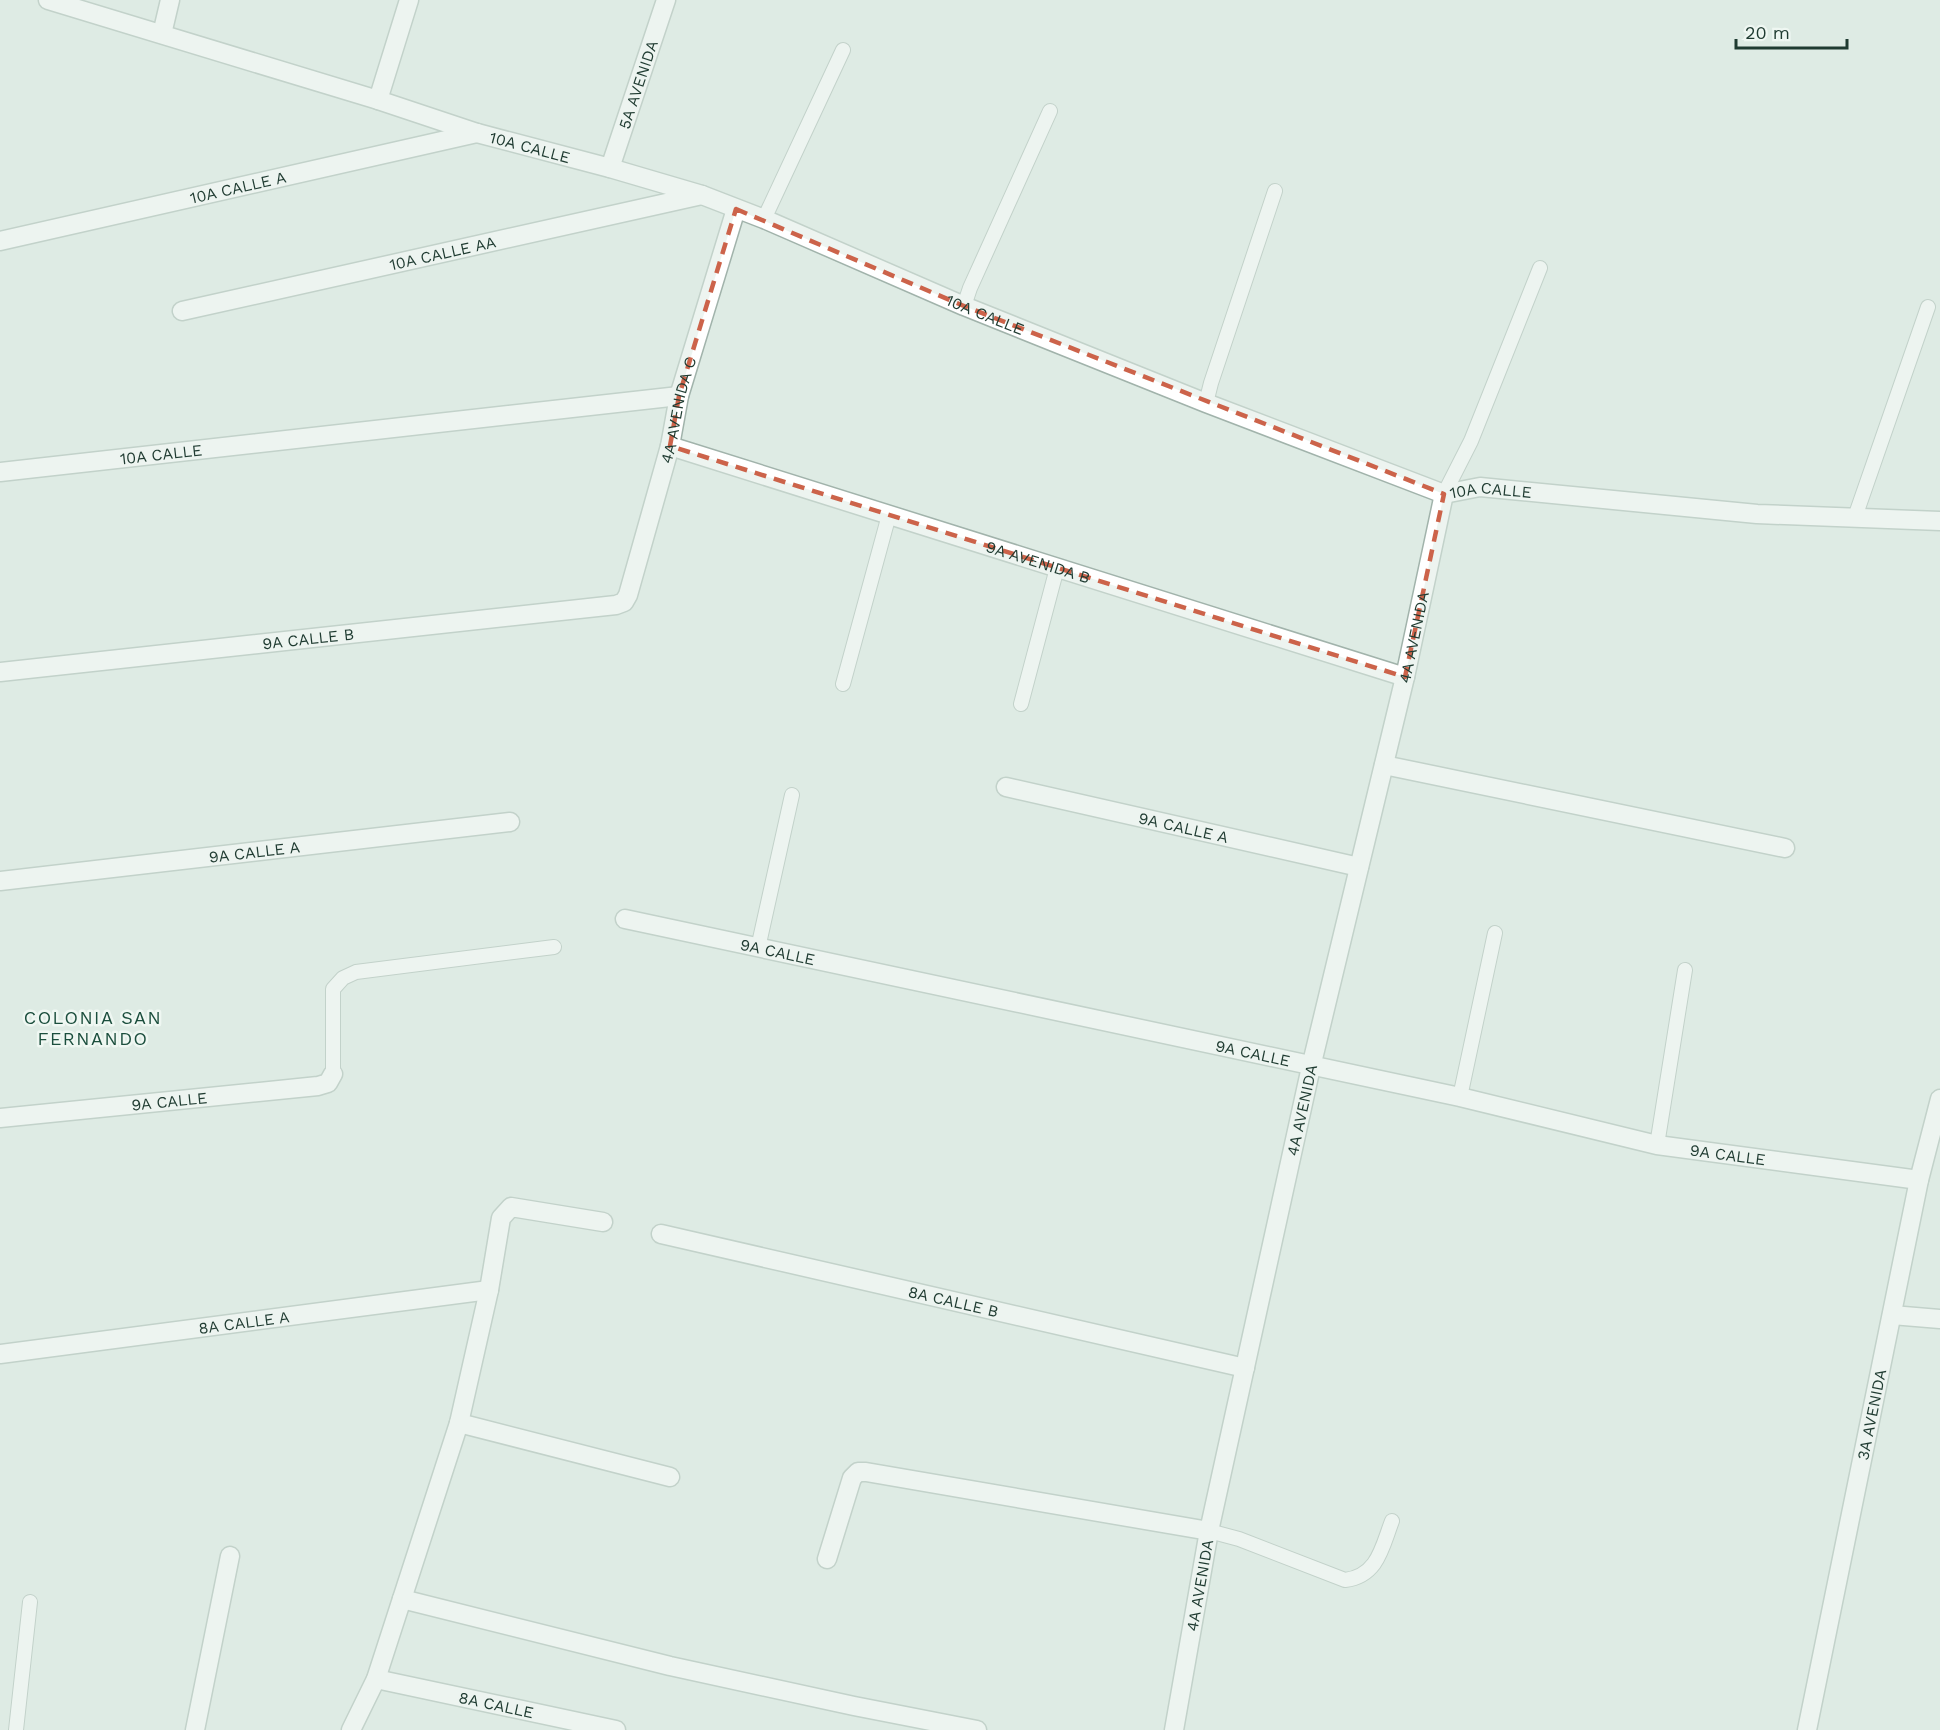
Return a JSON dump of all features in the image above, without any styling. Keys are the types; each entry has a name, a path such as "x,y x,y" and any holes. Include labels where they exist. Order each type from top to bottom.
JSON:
{"street":[{"name":"10A CALLE","path":"48,0 378,100 477,133 702,195 764,219 964,306 1206,403 1444,494 1480,487 1757,514 1940,521"},
{"path":"162,34 170,0"},
{"path":"378,100 409,0"},
{"name":"5A AVENIDA","path":"610,168 666,0"},
{"name":"10A CALLE A","path":"0,241 477,133"},
{"name":"10A CALLE AA","path":"182,311 702,195"},
{"name":"4A AVENIDA C","path":"616,605 624,602 628,596 670,446 679,396 736,209"},
{"name":"10A CALLE","path":"0,472 679,396"},
{"name":"9A AVENIDA B","path":"670,446 1405,677"},
{"name":"4A AVENIDA","path":"1174,1730 1209,1532 1311,1067 1405,677 1444,494"},
{"name":"9A CALLE B","path":"0,672 616,605"},
{"path":"1384,765 1785,848"},
{"name":"9A CALLE A","path":"1006,787 1359,867"},
{"name":"9A CALLE A","path":"0,881 510,822"},
{"name":"9A CALLE","path":"625,919 1460,1097 1657,1145 1919,1180"},
{"name":"9A CALLE","path":"0,1118 318,1086 328,1083 333,1074"},
{"name":"3A AVENIDA","path":"1807,1730 1919,1180 1940,1099"},
{"path":"351,1730 376,1679 459,1423 489,1290 501,1218 511,1207 603,1222"},
{"name":"8A CALLE B","path":"661,1234 1245,1368"},
{"name":"8A CALLE A","path":"0,1354 489,1290"},
{"path":"1892,1315 1940,1319"},
{"path":"459,1423 670,1477"},
{"path":"827,1559 852,1478 858,1472 1209,1532"},
{"path":"195,1730 230,1557"},
{"path":"402,1599 670,1666 976,1730"},
{"name":"8A CALLE","path":"376,1679 616,1730"}],"lane":[{"path":"764,219 843,50"},
{"path":"964,306 1050,111"},
{"path":"1206,403 1275,191"},
{"path":"1444,494 1471,441 1540,268"},
{"path":"1855,517 1928,307"},
{"path":"843,684 889,515"},
{"path":"1021,704 1058,568"},
{"path":"758,948 792,795"},
{"path":"1460,1097 1495,933"},
{"path":"333,1074 333,989 343,978 356,972 554,947"},
{"path":"1657,1145 1686,970"},
{"path":"1209,1532 1239,1539 1345,1580 1357,1578 1369,1571 1378,1558 1392,1521"},
{"path":"16,1730 30,1602"}],"highlighted area":[{"path":"736,209 964,306 1444,494 1405,677 670,446 679,396"}],"district":[{"name":"COLONIA SAN FERNANDO","path":"93,1027"}]}
